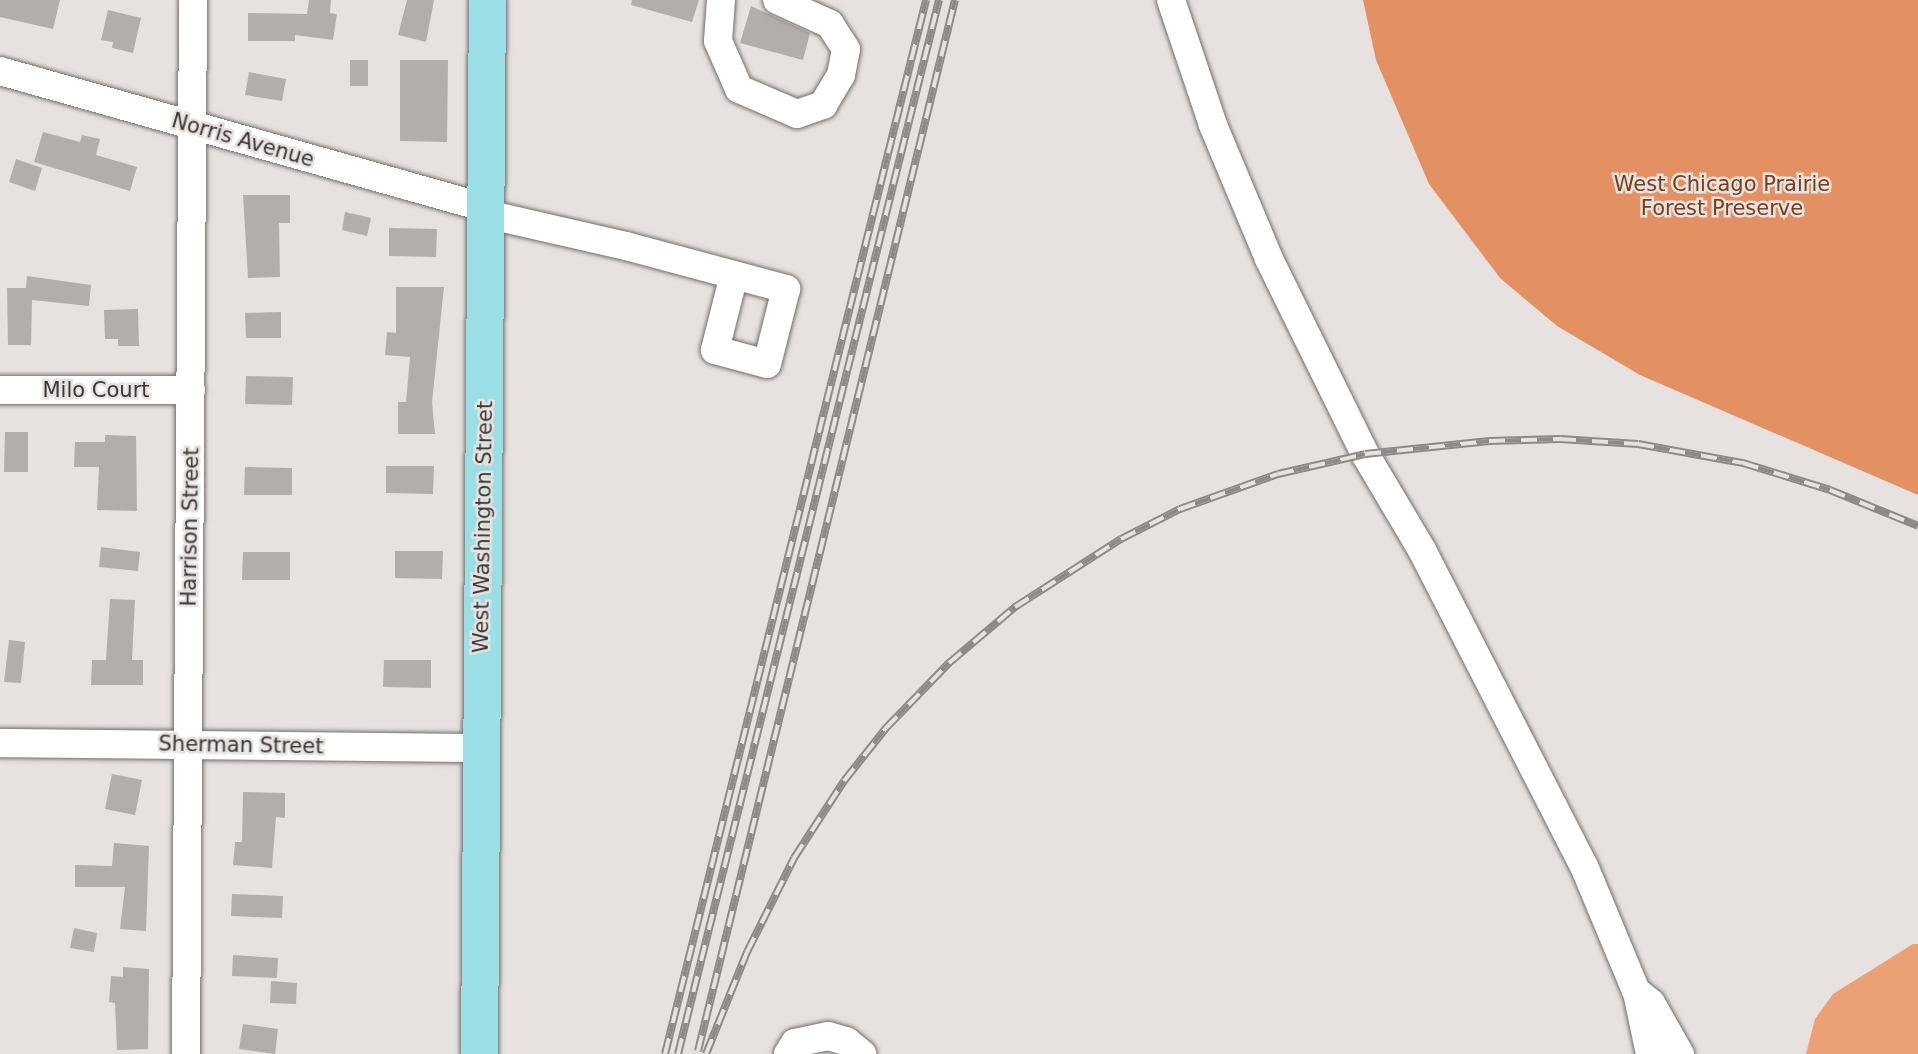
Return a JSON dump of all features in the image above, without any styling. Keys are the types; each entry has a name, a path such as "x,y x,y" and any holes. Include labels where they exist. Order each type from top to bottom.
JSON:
{"main road":[{"name":"West Washington Street","path":"479,1054 487,0"}],"street":[{"name":"Harrison Street","path":"186,1054 193,0"},
{"path":"721,0 718,41 739,89 797,114 823,105 841,75 846,49 830,24 777,0"},
{"path":"1171,0 1218,137 1269,259 1365,454 1422,550 1584,866 1636,991 1650,1054"},
{"name":"Norris Avenue","path":"0,71 486,211 734,275"},
{"name":"Milo Court","path":"0,390 191,390"},
{"name":"Sherman Street","path":"0,743 481,748"},
{"path":"1636,991 1651,1003 1680,1054"},
{"path":"788,1054 795,1043 828,1036 846,1041 862,1054"}],"shaded area":[{"path":"1913,944 1918,944 1918,1054 1806,1054 1815,1019 1833,994"}],"green space":[{"name":"West Chicago Prairie Forest Preserve","path":"1363,0 1918,0 1918,495 1640,375 1557,326 1500,278 1429,184 1376,60"}],"building":[{"path":"0,0 60,0 53,29 0,17"},
{"path":"309,0 331,0 330,13 337,14 333,40 295,35 295,41 248,41 248,13 307,14"},
{"path":"407,0 434,0 426,42 398,35"},
{"path":"632,0 699,0 692,22 631,5"},
{"path":"751,6 810,33 803,60 740,43"},
{"path":"108,10 141,18 133,53 112,48 113,42 101,40"},
{"path":"350,60 368,60 368,86 350,86"},
{"path":"400,60 448,60 447,142 400,141"},
{"path":"249,72 286,79 282,101 245,95"},
{"path":"43,132 80,142 82,135 100,139 96,155 137,167 130,191 34,162"},
{"path":"16,159 42,168 35,191 9,182"},
{"path":"243,195 290,195 290,223 279,223 280,277 248,278"},
{"path":"345,212 371,218 367,236 342,230"},
{"path":"389,228 437,229 436,257 389,256"},
{"path":"27,276 91,285 89,306 32,300 31,345 8,345 7,288 26,288"},
{"path":"396,287 444,287 432,402 435,434 398,434 398,402 406,402 410,357 385,355 387,332 396,333"},
{"path":"138,309 139,346 118,346 118,339 105,339 104,310"},
{"path":"281,312 281,338 246,338 245,313"},
{"path":"246,376 293,377 292,405 245,404"},
{"path":"5,432 28,432 28,472 4,472"},
{"path":"105,435 136,436 137,511 97,510 99,467 74,467 75,442 105,442"},
{"path":"386,466 434,466 433,494 386,493"},
{"path":"245,467 292,468 292,495 244,495"},
{"path":"101,547 140,552 138,571 99,567"},
{"path":"395,551 443,551 442,579 395,578"},
{"path":"243,552 290,552 290,580 242,580"},
{"path":"110,599 135,600 132,660 143,660 143,685 91,685 92,660 106,660"},
{"path":"9,640 25,642 21,683 4,682"},
{"path":"384,660 431,660 431,688 383,687"},
{"path":"112,774 142,780 135,815 105,809"},
{"path":"243,792 285,793 285,818 276,817 272,868 233,865 235,842 242,842"},
{"path":"114,843 149,846 146,931 120,929 125,887 75,887 75,865 112,866"},
{"path":"232,894 283,896 282,918 231,916"},
{"path":"74,928 97,933 94,952 70,948"},
{"path":"233,955 278,958 277,978 232,976"},
{"path":"123,967 149,969 148,1049 117,1050 115,1003 109,1002 111,976 123,977"},
{"path":"271,981 297,983 296,1004 270,1003"},
{"path":"243,1024 278,1029 275,1054 239,1049"}],"railway":[{"path":"665,1054 926,0"},
{"path":"678,1054 939,0"},
{"path":"698,1051 955,0"},
{"path":"706,1054 747,952 794,858 844,781 886,728 949,663 1015,607 1121,539 1180,509 1278,474 1365,454 1489,441 1560,439 1638,444 1743,463 1830,490 1918,526"}]}
